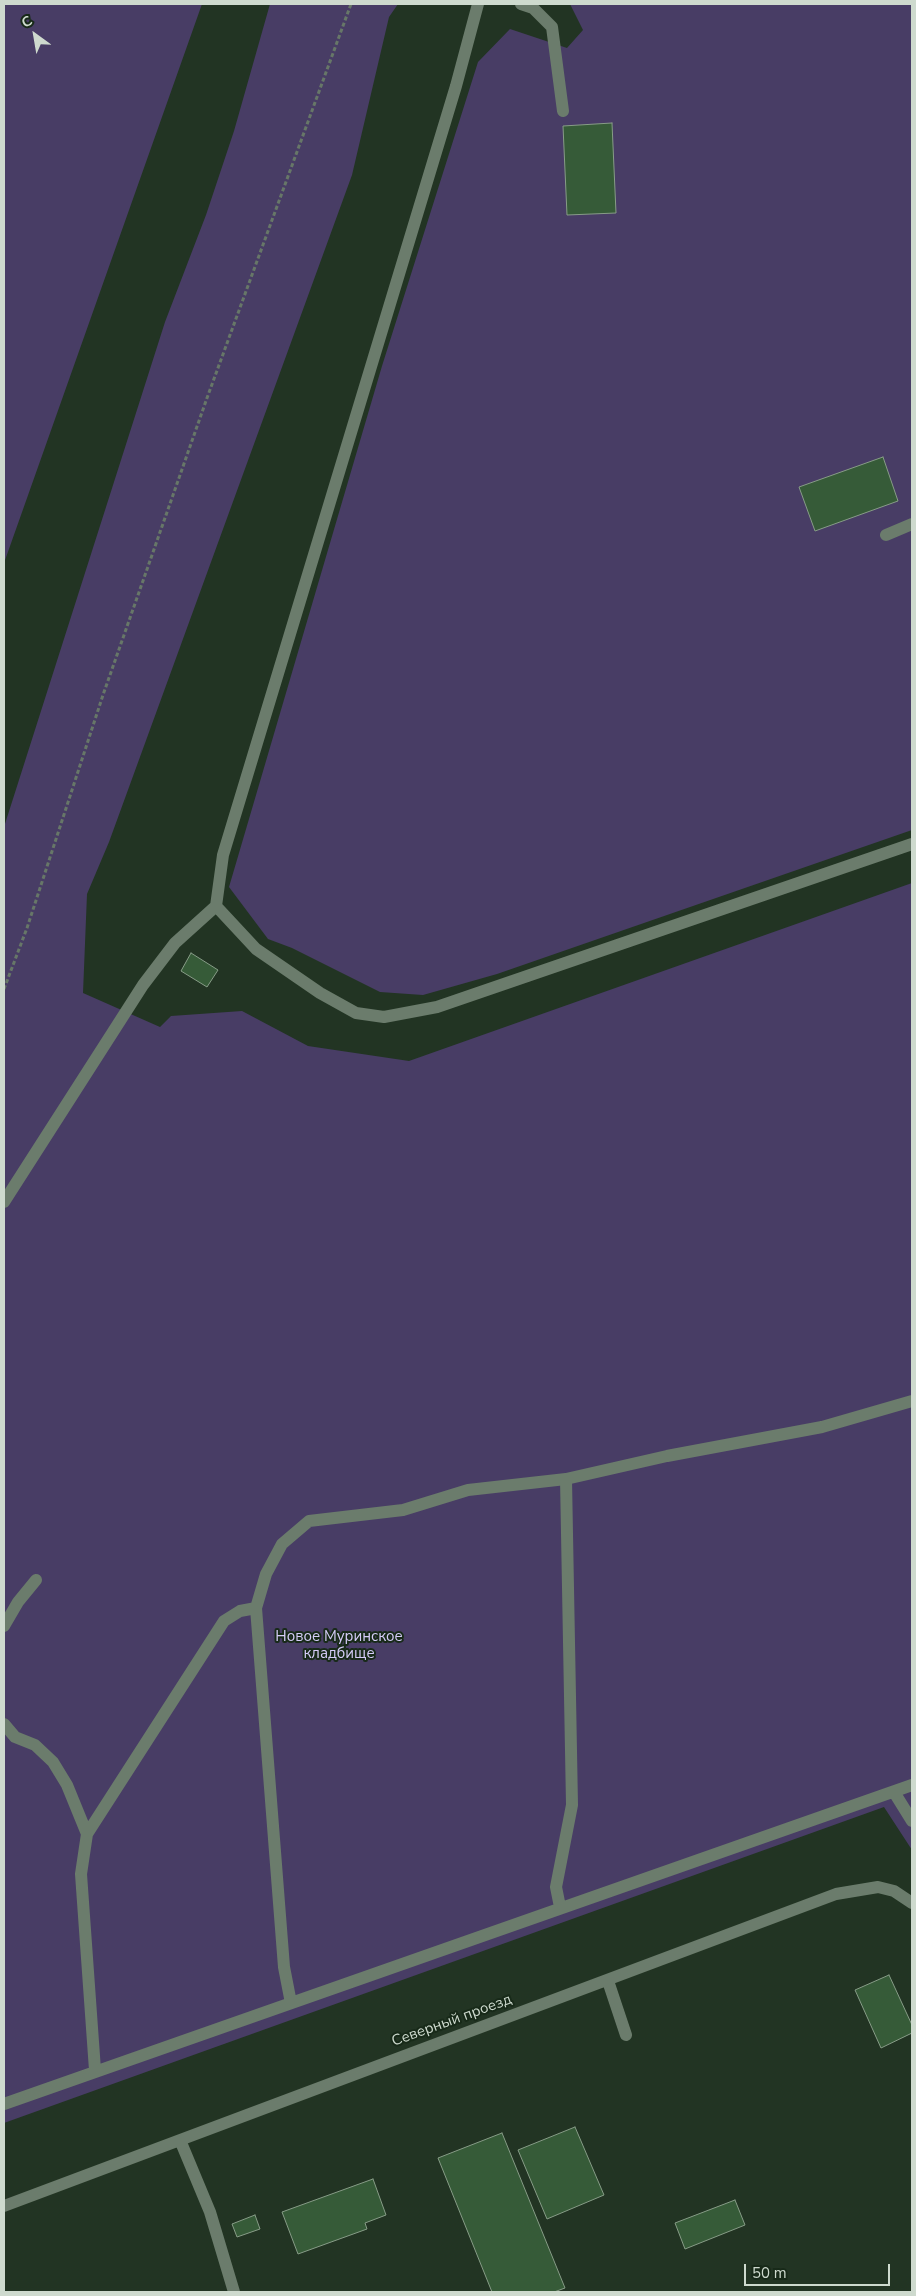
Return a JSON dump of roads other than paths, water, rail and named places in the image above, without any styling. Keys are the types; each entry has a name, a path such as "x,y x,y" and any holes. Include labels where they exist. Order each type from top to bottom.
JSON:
{"street":[{"path":"4,1202 143,985 174,943 216,906 223,855 456,86 478,4"},
{"path":"521,4 533,8 552,27 563,111"},
{"path":"886,535 912,524"},
{"path":"216,906 256,949 320,993 356,1014 384,1017 437,1007 912,844"},
{"path":"291,2003 284,1968 256,1608 266,1574 282,1544 309,1521 403,1510 468,1490 566,1479 667,1456 822,1427 912,1400"},
{"path":"560,1907 556,1887 572,1805 566,1479"},
{"path":"4,1626 18,1602 36,1580"},
{"path":"96,2070 81,1874 86,1834 224,1621 240,1611 256,1608"},
{"path":"4,1724 15,1737 35,1746 53,1762 67,1785 86,1834"},
{"path":"4,2104 96,2070 912,1785"},
{"path":"894,1792 912,1821"},
{"name":"Северный проезд","path":"4,2206 836,1894 878,1887 894,1892 912,1903"},
{"path":"608,1981 626,2035"},
{"path":"180,2140 210,2212 234,2292"}],"park label":[{"name":"Новое Муринское кладбище","path":"339,1646"}]}
